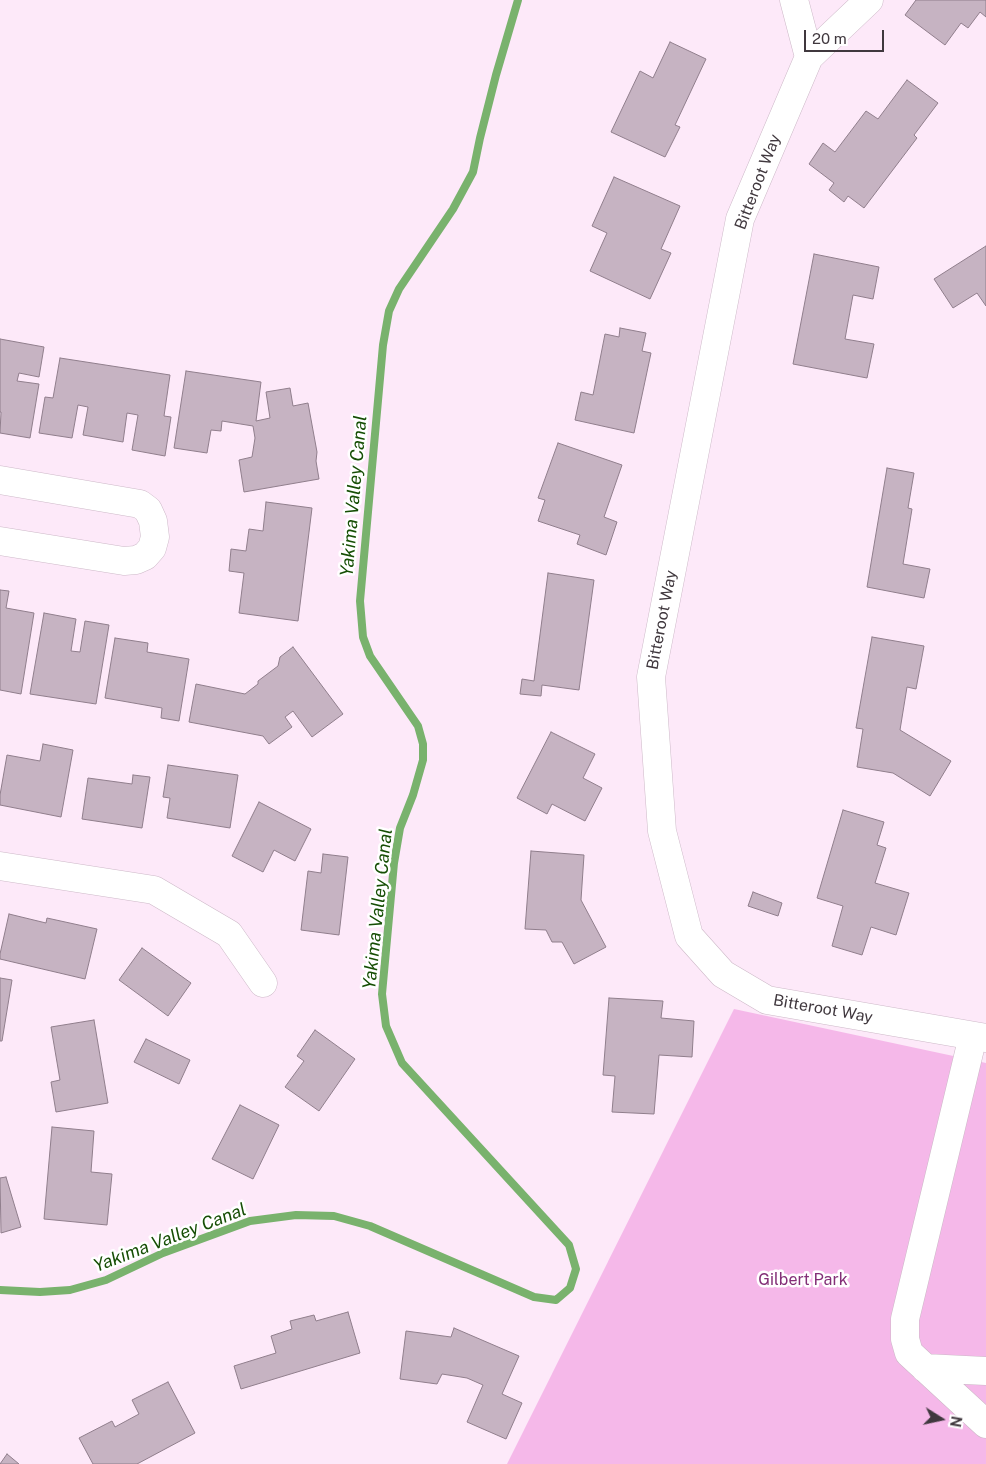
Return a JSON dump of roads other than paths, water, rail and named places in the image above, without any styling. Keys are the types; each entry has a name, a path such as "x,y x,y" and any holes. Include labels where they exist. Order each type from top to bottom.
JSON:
{"street":[{"path":"794,0 809,57"},
{"name":"Bitteroot Way","path":"869,0 809,57 740,219 651,677 662,831 688,936 723,974 766,1000 980,1037"},
{"path":"0,480 140,504 148,510 153,522 155,537 152,548 145,556 136,560 124,561 0,541"},
{"path":"0,866 154,890 229,934 263,983"},
{"path":"980,1037 905,1319 909,1353 986,1424"},
{"path":"925,1368 986,1371"}],"waterway":[{"name":"Yakima Valley Canal","path":"0,1290 40,1292 70,1290 106,1280 163,1253 250,1221 296,1215 334,1216 370,1226 534,1297 556,1300 570,1288 576,1269 569,1245 402,1063 386,1026 382,994 394,863 400,828 413,795 423,760 423,744 418,726 370,656 363,637 360,601 383,345 389,311 399,289 453,209 473,172 496,75 518,0"}],"park label":[{"name":"Gilbert Park","path":"803,1280"}]}
